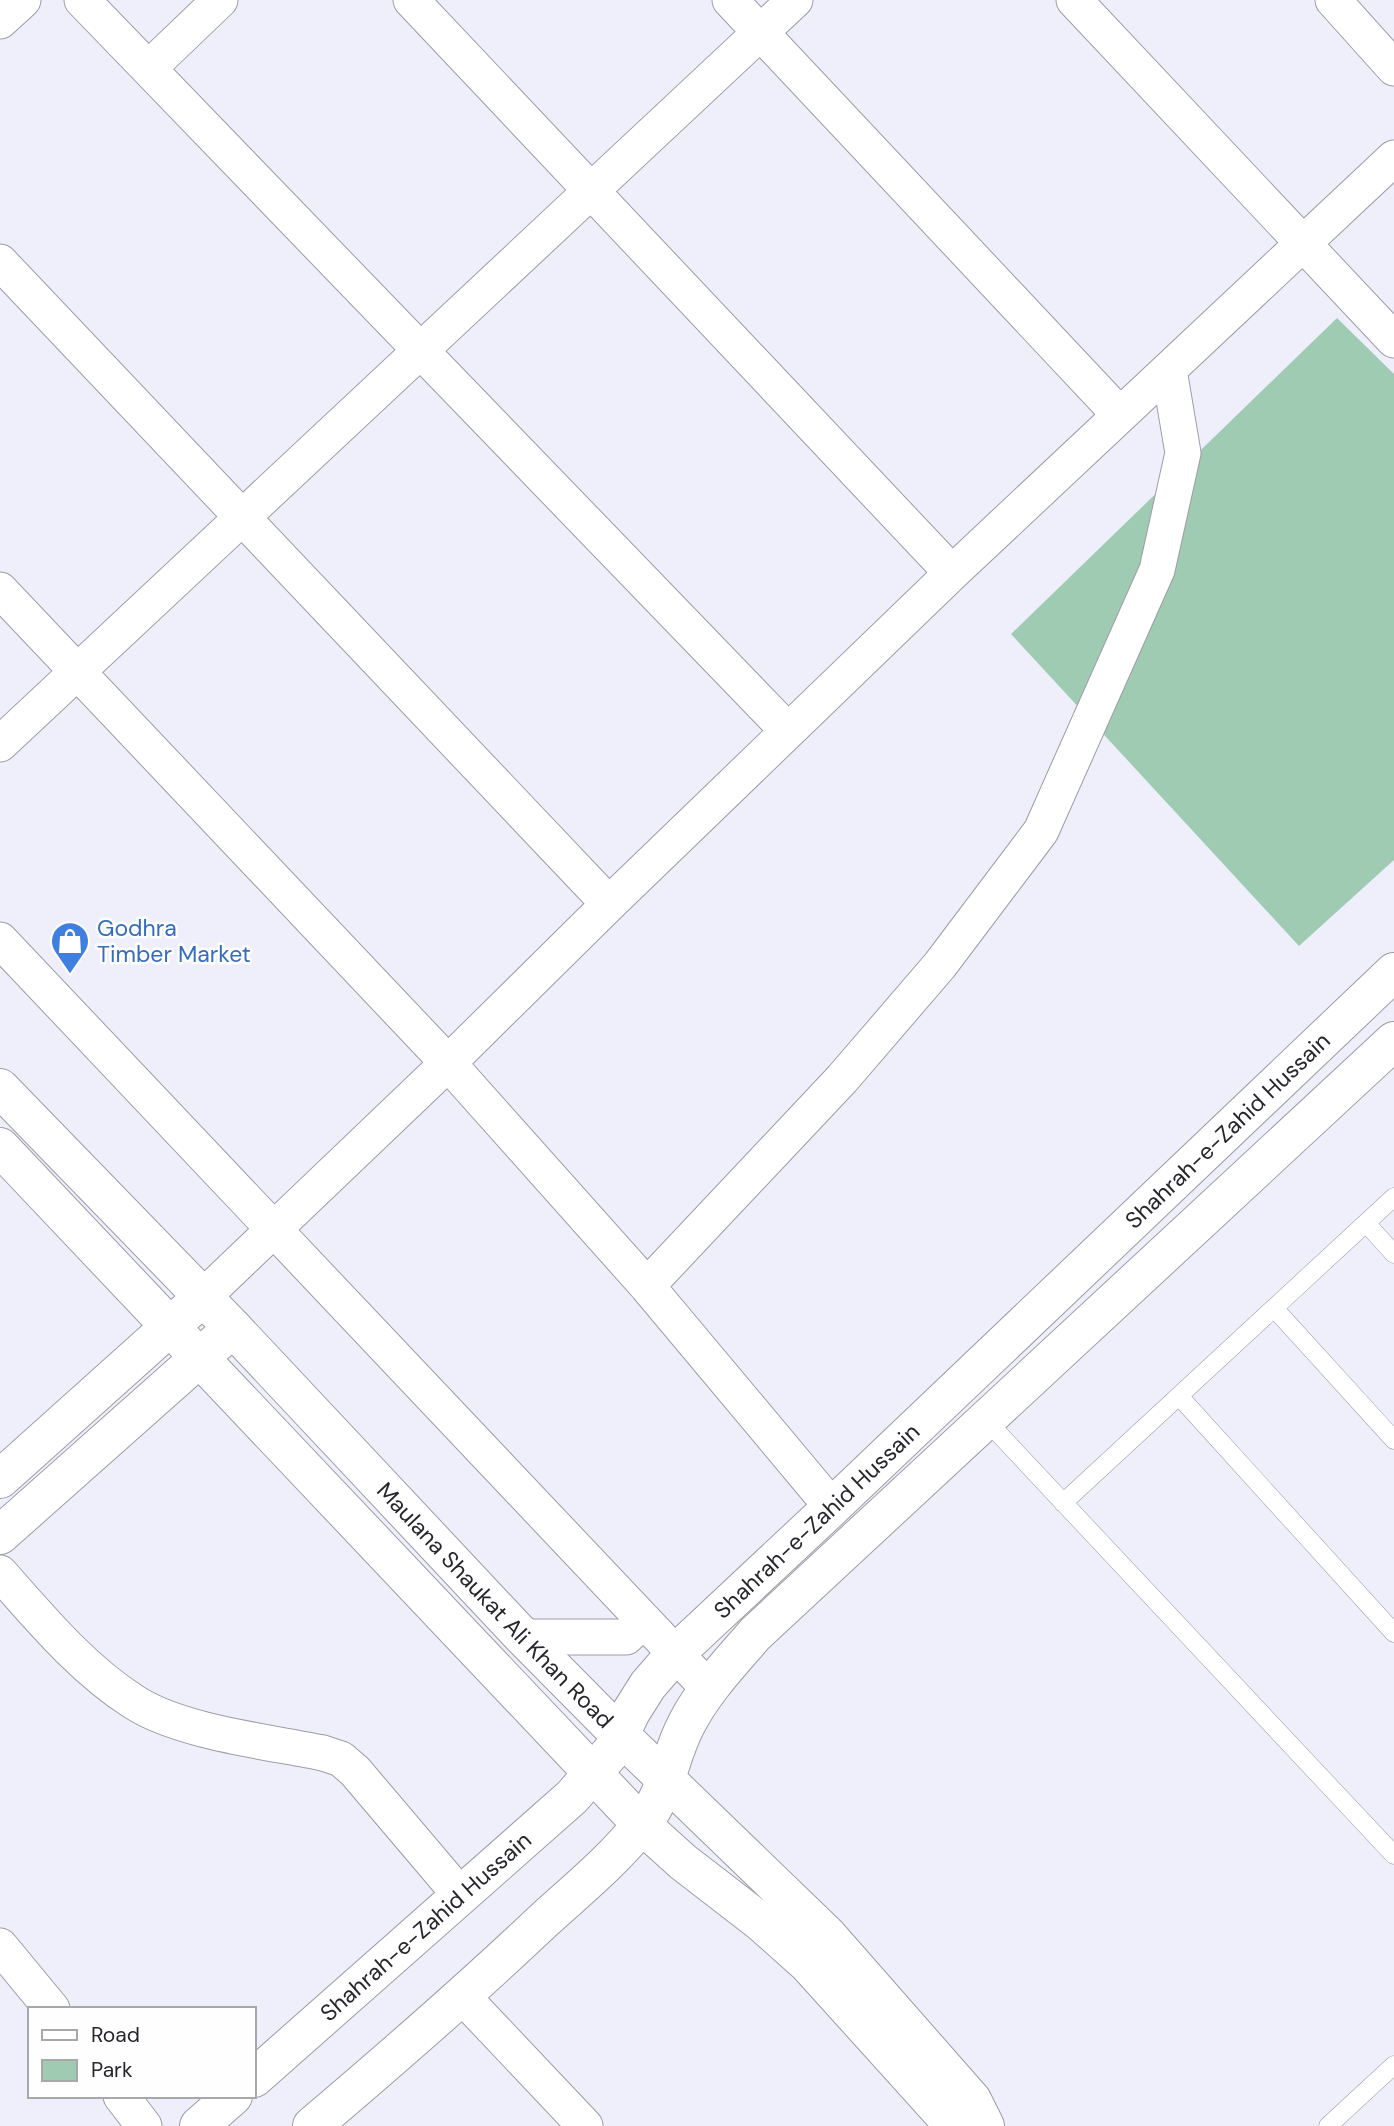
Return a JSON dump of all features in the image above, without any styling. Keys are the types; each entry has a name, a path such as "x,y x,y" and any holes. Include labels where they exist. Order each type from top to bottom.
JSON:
{"main road":[{"name":"Shahrah-e-Zahid Hussain","path":"256,2076 572,1797 594,1773 621,1736 631,1712 648,1685 675,1654 1394,972"},
{"name":"Shahrah-e-Zahid Hussain","path":"312,2126 463,1997 612,1857 642,1825 667,1781 676,1747 687,1722 709,1689 755,1634 1394,1041"},
{"name":"Maulana Shaukat Ali Khan Road","path":"0,1088 233,1328 523,1637 828,1936 972,2099 985,2126"},
{"name":"Maulana Shaukat Ali Khan Road","path":"0,1147 642,1825 808,1964 947,2118 960,2126"},
{"path":"0,1479 203,1297"},
{"path":"0,1535 233,1328"},
{"path":"199,2126 231,2098"}],"street":[{"path":"0,21 23,0"},
{"path":"82,0 788,730"},
{"path":"149,68 220,0"},
{"path":"411,0 952,573"},
{"path":"730,0 1120,415"},
{"path":"0,744 795,0"},
{"path":"1074,0 1394,340"},
{"path":"1333,0 1394,68"},
{"path":"203,1297 952,573 1394,158"},
{"path":"0,262 609,904"},
{"path":"647,1286 842,1079 940,965 1041,831 1157,570 1183,453 1169,370"},
{"path":"0,590 448,1063 647,1286 832,1507"},
{"path":"0,940 709,1689"},
{"path":"0,1573 86,1664 135,1703 205,1730 323,1753 341,1759 355,1771 461,1896"},
{"path":"523,1637 626,1637 643,1621"},
{"path":"0,1946 50,2007"},
{"path":"463,1997 584,2126"},
{"path":"123,2098 144,2126"}],"lane":[{"path":"1063,1503 1394,1197"},
{"path":"1366,1223 1394,1254"},
{"path":"1274,1308 1394,1440"},
{"path":"1178,1396 1394,1633"},
{"path":"985,1419 1394,1855"},
{"path":"1328,2126 1394,2065"}],"green space":[{"path":"1337,318 1394,374 1394,860 1299,946 1011,634"}],"place":[{"name":"Godhra Timber Market","path":"70,975"}]}
